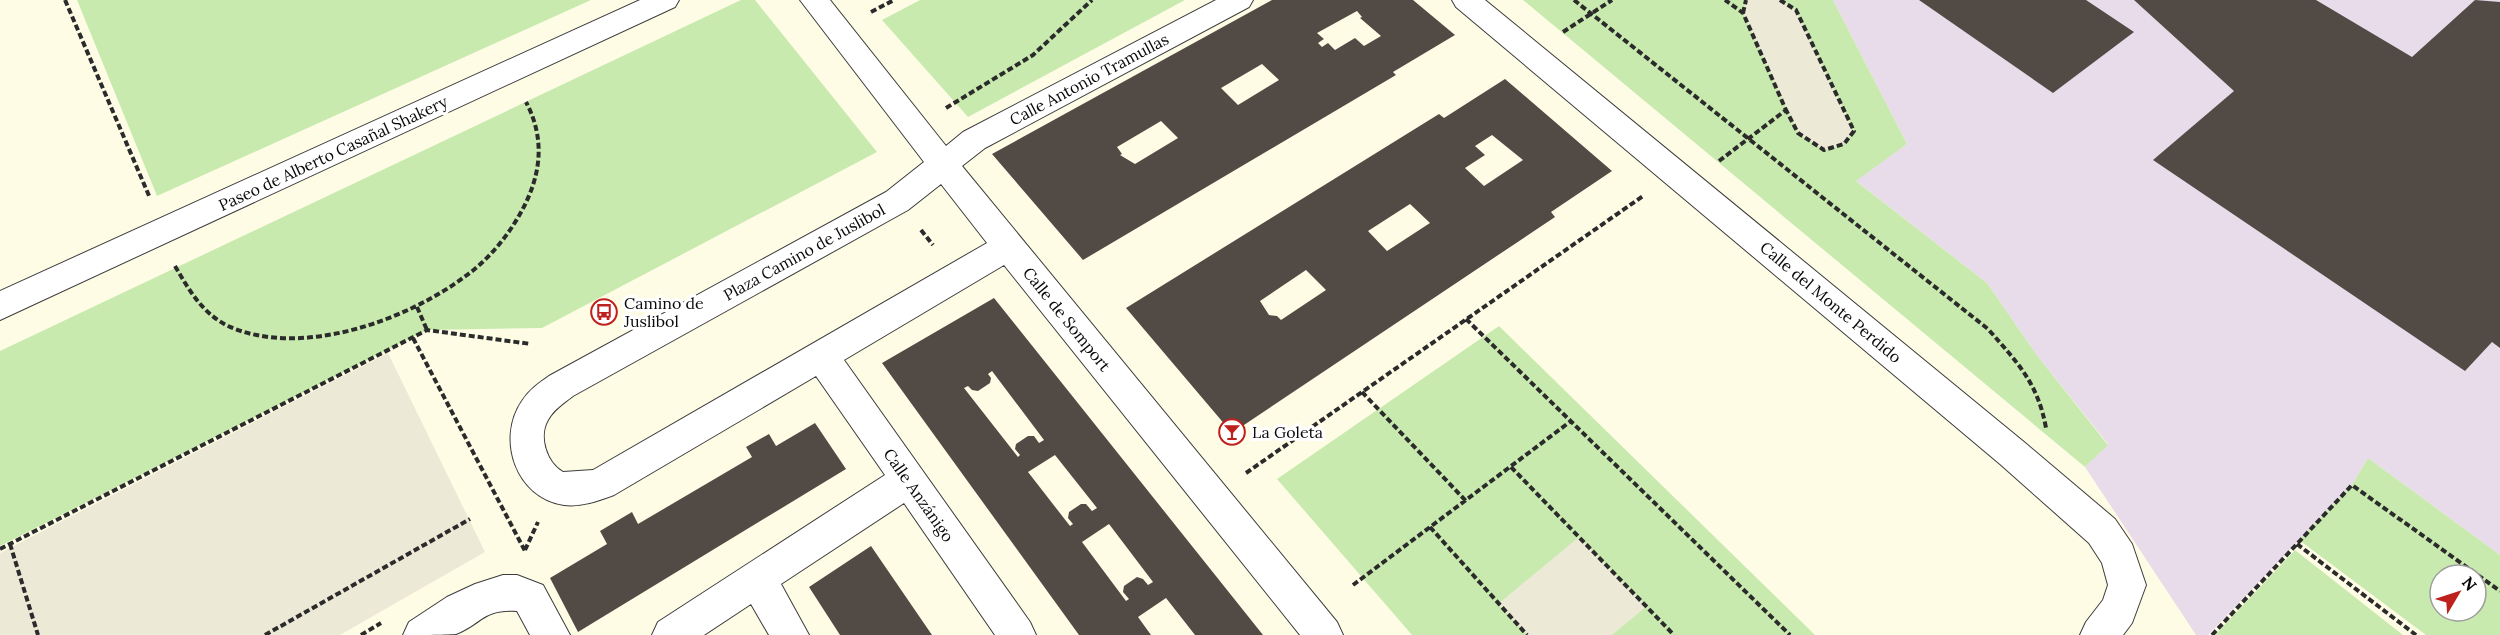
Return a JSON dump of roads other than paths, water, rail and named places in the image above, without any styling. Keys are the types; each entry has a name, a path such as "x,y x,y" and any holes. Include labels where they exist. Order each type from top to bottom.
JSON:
{"street":[{"name":"Paseo de Alberto Casañal Shakery","path":"0,306 665,0"},
{"name":"Calle de Somport","path":"813,0 1008,247 1324,635"},
{"name":"Calle Antonio Tramullas","path":"943,165 974,140 1239,0"},
{"name":"Calle del Monte Perdido","path":"1466,0 1683,178 2102,531 2120,556 2127,585 2120,610 2099,635"},
{"name":"Plaza Camino de Juslibol","path":"821,355 601,484 575,490 553,486 539,473 528,452 526,433 532,415 561,386 897,201 943,165"},
{"path":"821,355 1008,247"},
{"name":"Calle Anzánigo","path":"821,355 1017,635"},
{"path":"671,635 908,480"},
{"path":"757,579 790,635"},
{"path":"422,635 491,594 511,591 530,598 551,635"}],"place":[{"name":"Camino de Juslibol","path":"604,312"},
{"name":"La Goleta","path":"1232,432"}]}
